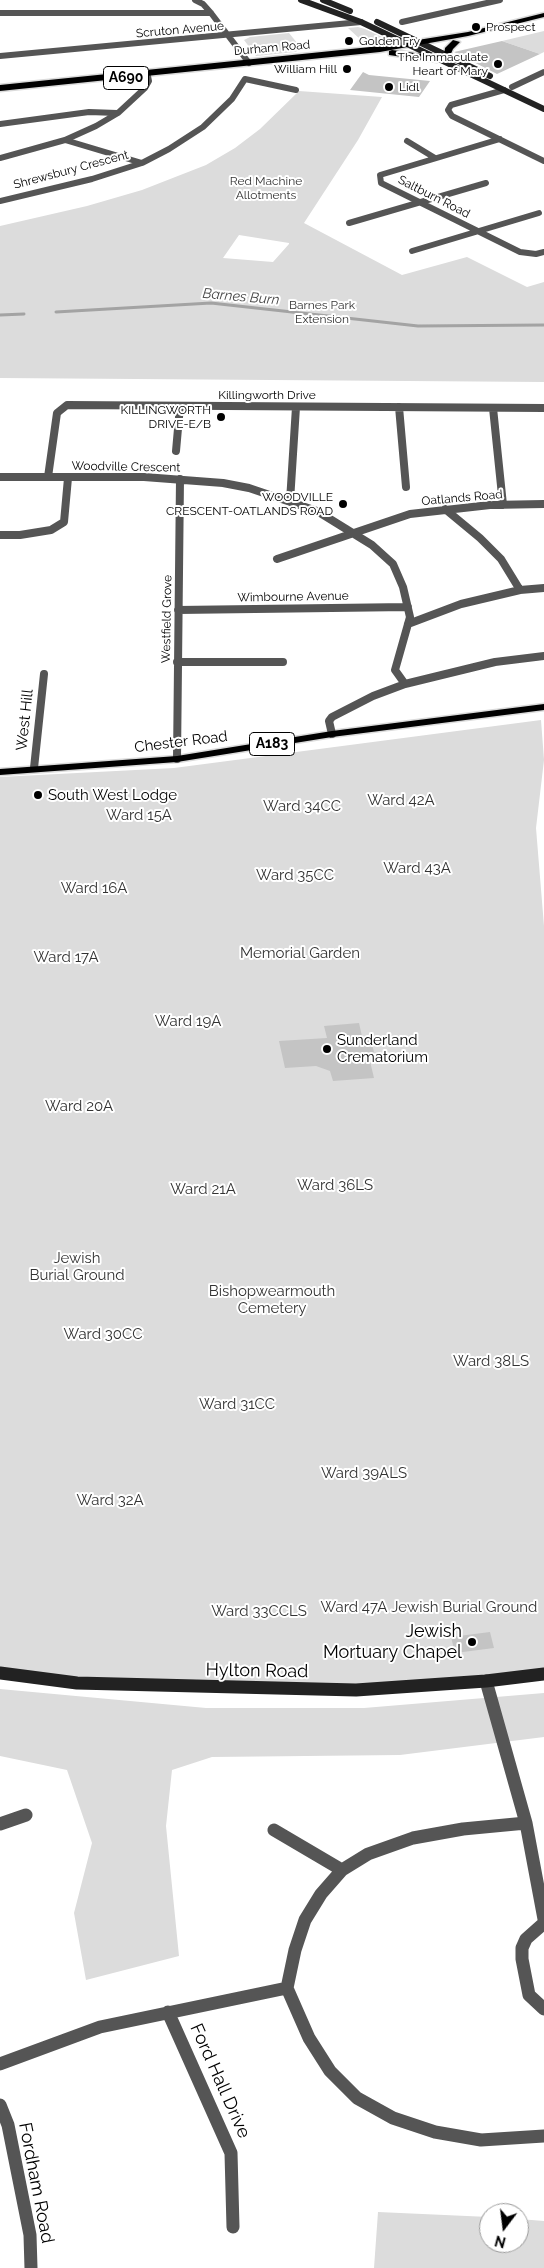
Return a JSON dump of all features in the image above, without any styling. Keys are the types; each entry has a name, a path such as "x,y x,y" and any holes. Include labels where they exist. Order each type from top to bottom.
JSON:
{"highway":[{"name":"Durham Road","path":"0,88 136,73 390,53 544,15"},
{"name":"Durham Road","path":"0,92 251,65 408,45 431,47 544,24"},
{"path":"406,35 447,38"},
{"path":"380,49 394,38"},
{"path":"447,54 449,48 456,42"},
{"path":"390,53 437,59"}],"main road":[{"path":"301,0 361,22 408,45"},
{"path":"323,0 406,35 437,59 544,109"},
{"path":"431,47 544,102"},
{"name":"Chester Road","path":"0,772 34,768 104,766 177,759 332,734 544,707"},
{"name":"Hylton Road","path":"0,1673 77,1683 356,1690 486,1681 544,1674"}],"street":[{"path":"196,0 204,4 251,65"},
{"path":"402,22 500,0"},
{"path":"0,13 211,13"},
{"name":"Scruton Avenue","path":"0,56 361,22"},
{"path":"512,87 544,72"},
{"path":"0,158 65,140 96,126 118,112 145,88 149,81 148,76"},
{"name":"Shrewsbury Crescent","path":"0,201 92,179 142,162 169,149 202,127 232,100 245,79 296,90"},
{"path":"504,90 451,105 448,110 452,116 544,161"},
{"path":"0,124 89,112 118,112"},
{"name":"Saltburn Road","path":"500,139 380,175 381,183 520,252 536,254 544,252"},
{"path":"65,140 142,162"},
{"path":"407,142 435,158"},
{"path":"350,223 486,183"},
{"path":"412,251 539,213"},
{"name":"Killingworth Drive","path":"48,477 58,413 68,405 544,408"},
{"path":"176,451 180,406"},
{"path":"290,501 296,406"},
{"path":"398,407 406,487"},
{"path":"493,408 504,504"},
{"name":"Woodville Crescent","path":"0,478 144,477 180,479 248,488 317,511 355,534 393,564 403,587 410,617 395,670 405,684"},
{"path":"0,535 51,530 64,522 68,478"},
{"name":"Westfield Grove","path":"177,759 180,479"},
{"name":"Oatlands Road","path":"277,559 410,514 445,508 504,504 544,504"},
{"path":"445,508 502,559 520,590"},
{"path":"408,624 461,604 520,590 544,588"},
{"name":"Wimbourne Avenue","path":"178,610 408,607"},
{"path":"332,734 329,721 332,717 373,696 405,684 496,662 544,656"},
{"path":"177,662 283,662"},
{"name":"West Hill","path":"34,768 44,674"},
{"path":"486,1681 526,1824 544,1921 526,1939 522,1948 522,1958 530,1995 544,2009"},
{"path":"0,1824 26,1815"},
{"path":"526,1824 464,1829 412,1838 368,1854 342,1870 321,1894 305,1920 295,1950 288,1988 309,2038 330,2072 357,2098 393,2118 435,2132 481,2140 544,2136"},
{"path":"274,1830 342,1870"},
{"path":"0,2064 100,2027 288,1988"},
{"name":"Ford Hall Drive","path":"168,2012 231,2153 233,2227"},
{"name":"Fordham Road","path":"0,2105 8,2125 30,2235 31,2268"}],"green space":[{"path":"358,27 384,38 376,44 362,41 348,28"},
{"path":"544,31 544,52 540,54 502,41"},
{"path":"289,33 302,49 295,52 256,56 244,40 250,37"},
{"name":"Barnes Park Extension","path":"299,91 382,97 358,140 304,223 402,275 467,257 527,287 544,282 544,382 0,378 0,226 87,206 142,190 206,165 235,148 260,129","holes":["239,235 289,243 273,262 223,258"]},
{"name":"Bishopwearmouth Cemetery","path":"541,720 544,760 536,828 544,926 544,1674 356,1690 0,1675 0,777 174,768"},
{"path":"0,1689 206,1708 364,1708 544,1693 544,1737 400,1755 212,1757 172,1770 166,1826 179,1956 86,1980 74,1913 92,1843 67,1770 0,1756"},
{"path":"378,2212 479,2217 479,2253 529,2253 529,2220 544,2221 544,2268 374,2268"}],"building":[{"name":"The Immaculate Heart of Mary","path":"502,41 540,54 497,74 454,52"},
{"name":"Lidl","path":"363,72 369,75 430,81 419,97 350,90"},
{"name":"Sunderland Crematorium","path":"359,1023 363,1041 371,1040 375,1056 369,1057 374,1078 333,1081 330,1071 316,1066 285,1068 279,1041 327,1038 324,1026"},
{"name":"Jewish Mortuary Chapel","path":"490,1632 494,1648 455,1653 451,1637"}],"waterway":[{"name":"Barnes Burn","path":"56,312 211,303 418,326 544,325"},
{"path":"0,315 24,314"}],"place":[{"name":"Prospect","path":"476,27"},
{"name":"Golden Fry","path":"349,41"},
{"name":"The Immaculate Heart of Mary","path":"498,64"},
{"name":"William Hill","path":"347,69"},
{"name":"Lidl","path":"389,87"},
{"name":"KILLINGWORTH DRIVE-E/B","path":"221,417"},
{"name":"WOODVILLE CRESCENT-OATLANDS ROAD","path":"343,504"},
{"name":"South West Lodge","path":"38,795"},
{"name":"Sunderland Crematorium","path":"327,1049"},
{"name":"Jewish Mortuary Chapel","path":"472,1642"}],"park label":[{"name":"Red Machine Allotments","path":"266,188"},
{"name":"Ward 42A","path":"401,800"},
{"name":"Ward 34CC","path":"302,806"},
{"name":"Ward 15A","path":"139,815"},
{"name":"Ward 43A","path":"417,868"},
{"name":"Ward 35CC","path":"295,875"},
{"name":"Ward 16A","path":"94,888"},
{"name":"Memorial Garden","path":"300,953"},
{"name":"Ward 17A","path":"66,957"},
{"name":"Ward 19A","path":"188,1021"},
{"name":"Ward 20A","path":"79,1106"},
{"name":"Ward 36LS","path":"335,1185"},
{"name":"Ward 21A","path":"203,1189"},
{"name":"Jewish Burial Ground","path":"77,1266"},
{"name":"Ward 30CC","path":"103,1334"},
{"name":"Ward 38LS","path":"491,1361"},
{"name":"Ward 31CC","path":"237,1404"},
{"name":"Ward 39ALS","path":"364,1473"},
{"name":"Ward 32A","path":"110,1500"},
{"name":"Ward 47A Jewish Burial Ground","path":"429,1607"},
{"name":"Ward 33CCLS","path":"259,1611"}]}
